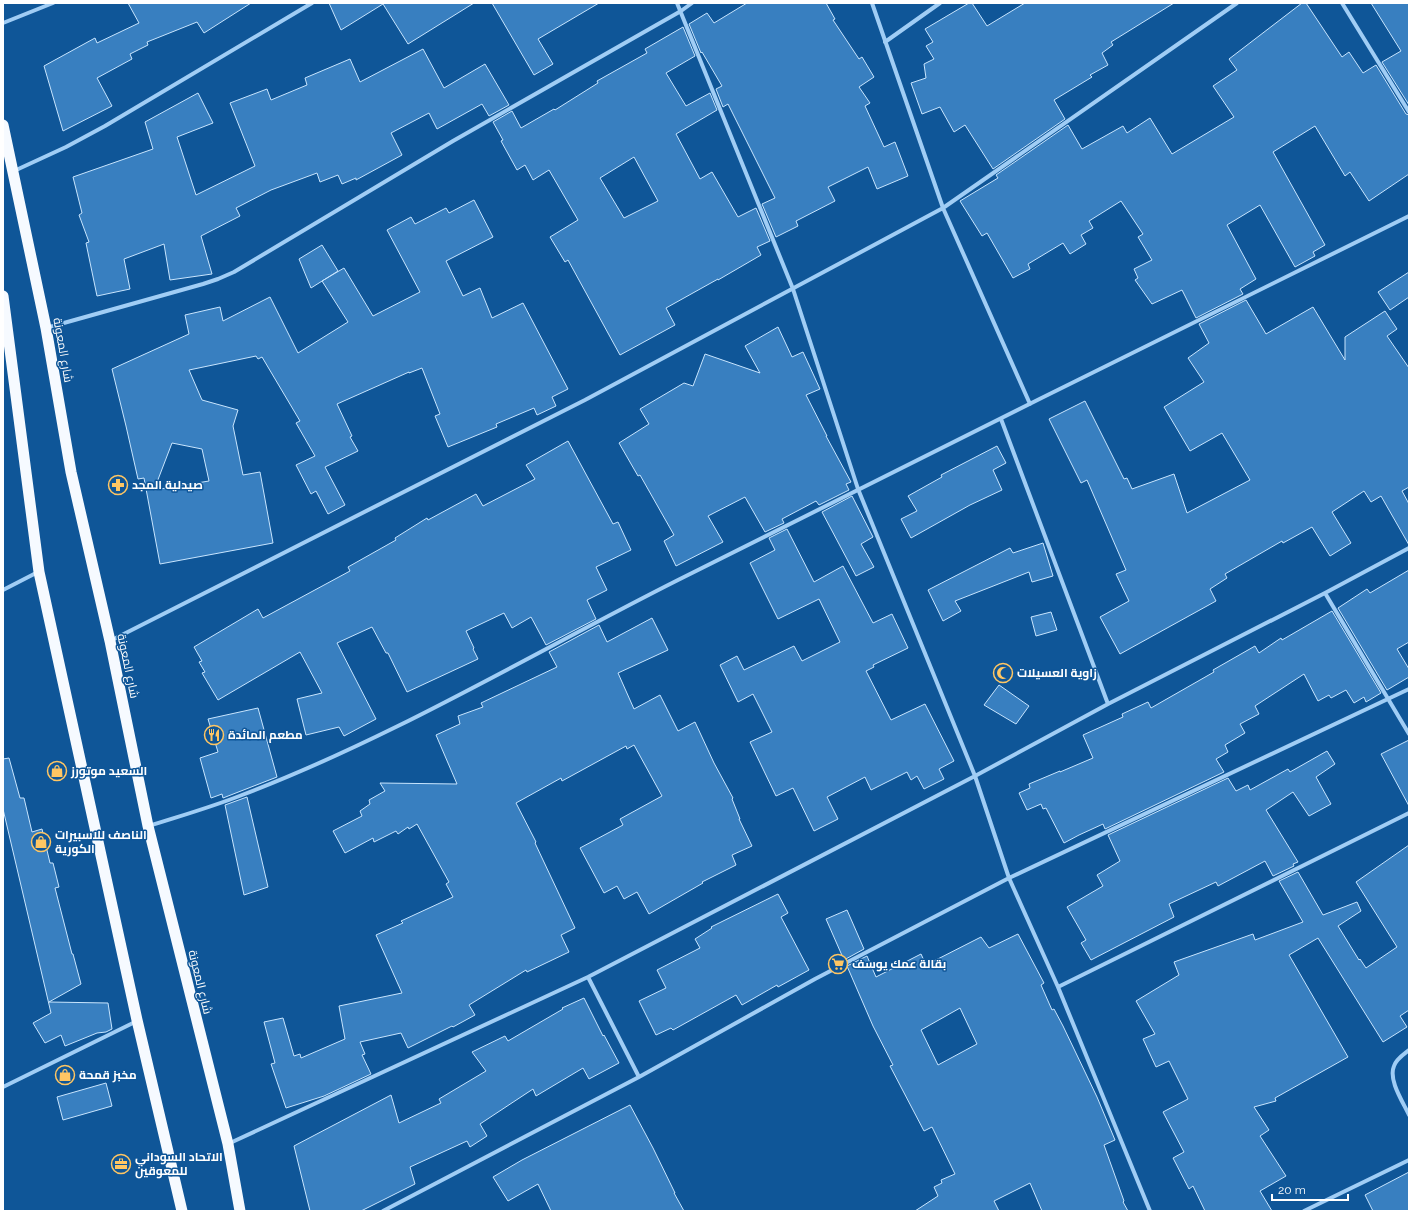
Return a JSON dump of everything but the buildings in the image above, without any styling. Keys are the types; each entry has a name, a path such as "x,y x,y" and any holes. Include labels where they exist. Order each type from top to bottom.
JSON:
{"highway":[{"name":"شارع المعونة","path":"3,125 14,171 46,328 71,472 110,641 148,826 228,1144 240,1211"},
{"path":"3,296 39,572 137,1020 182,1211"}],"street":[{"path":"3,23 52,3"},
{"path":"14,171 66,147 105,126 312,3"},
{"path":"678,3 793,288 858,489 975,776 1009,878 1058,987 1150,1211"},
{"path":"46,328 208,282 234,272 453,141 692,3"},
{"path":"872,3 943,208 1030,404"},
{"path":"885,42 940,3"},
{"path":"110,641 585,400 943,208 1237,3"},
{"path":"1342,3 1409,112"},
{"path":"148,826 241,796 337,755 464,693 655,592 858,489 1409,216"},
{"path":"1001,419 1108,704"},
{"path":"228,1144 588,977 975,776 1108,704 1325,594 1409,548"},
{"path":"3,590 39,572"},
{"path":"1325,594 1409,734"},
{"path":"383,1211 639,1077 816,979 1009,878 1409,689"},
{"path":"1058,987 1409,813"},
{"path":"588,977 639,1077"},
{"path":"3,1087 137,1020"},
{"path":"1409,1050 1402,1055 1394,1066 1393,1082 1409,1115"},
{"path":"1304,1211 1409,1160"}],"place":[{"name":"صيدلية المجد","path":"118,485"},
{"name":"زاوية العسيلات","path":"1003,673"},
{"name":"مطعم المائدة","path":"214,735"},
{"name":"السعيد موتورز","path":"57,771"},
{"name":"الناصف للاسبيرات الكورية","path":"41,842"},
{"name":"بقالة عمك يوسف","path":"838,964"},
{"name":"مخبز قمحة","path":"65,1075"},
{"name":"الاتحاد السوداني للمعوقين","path":"121,1164"}]}
